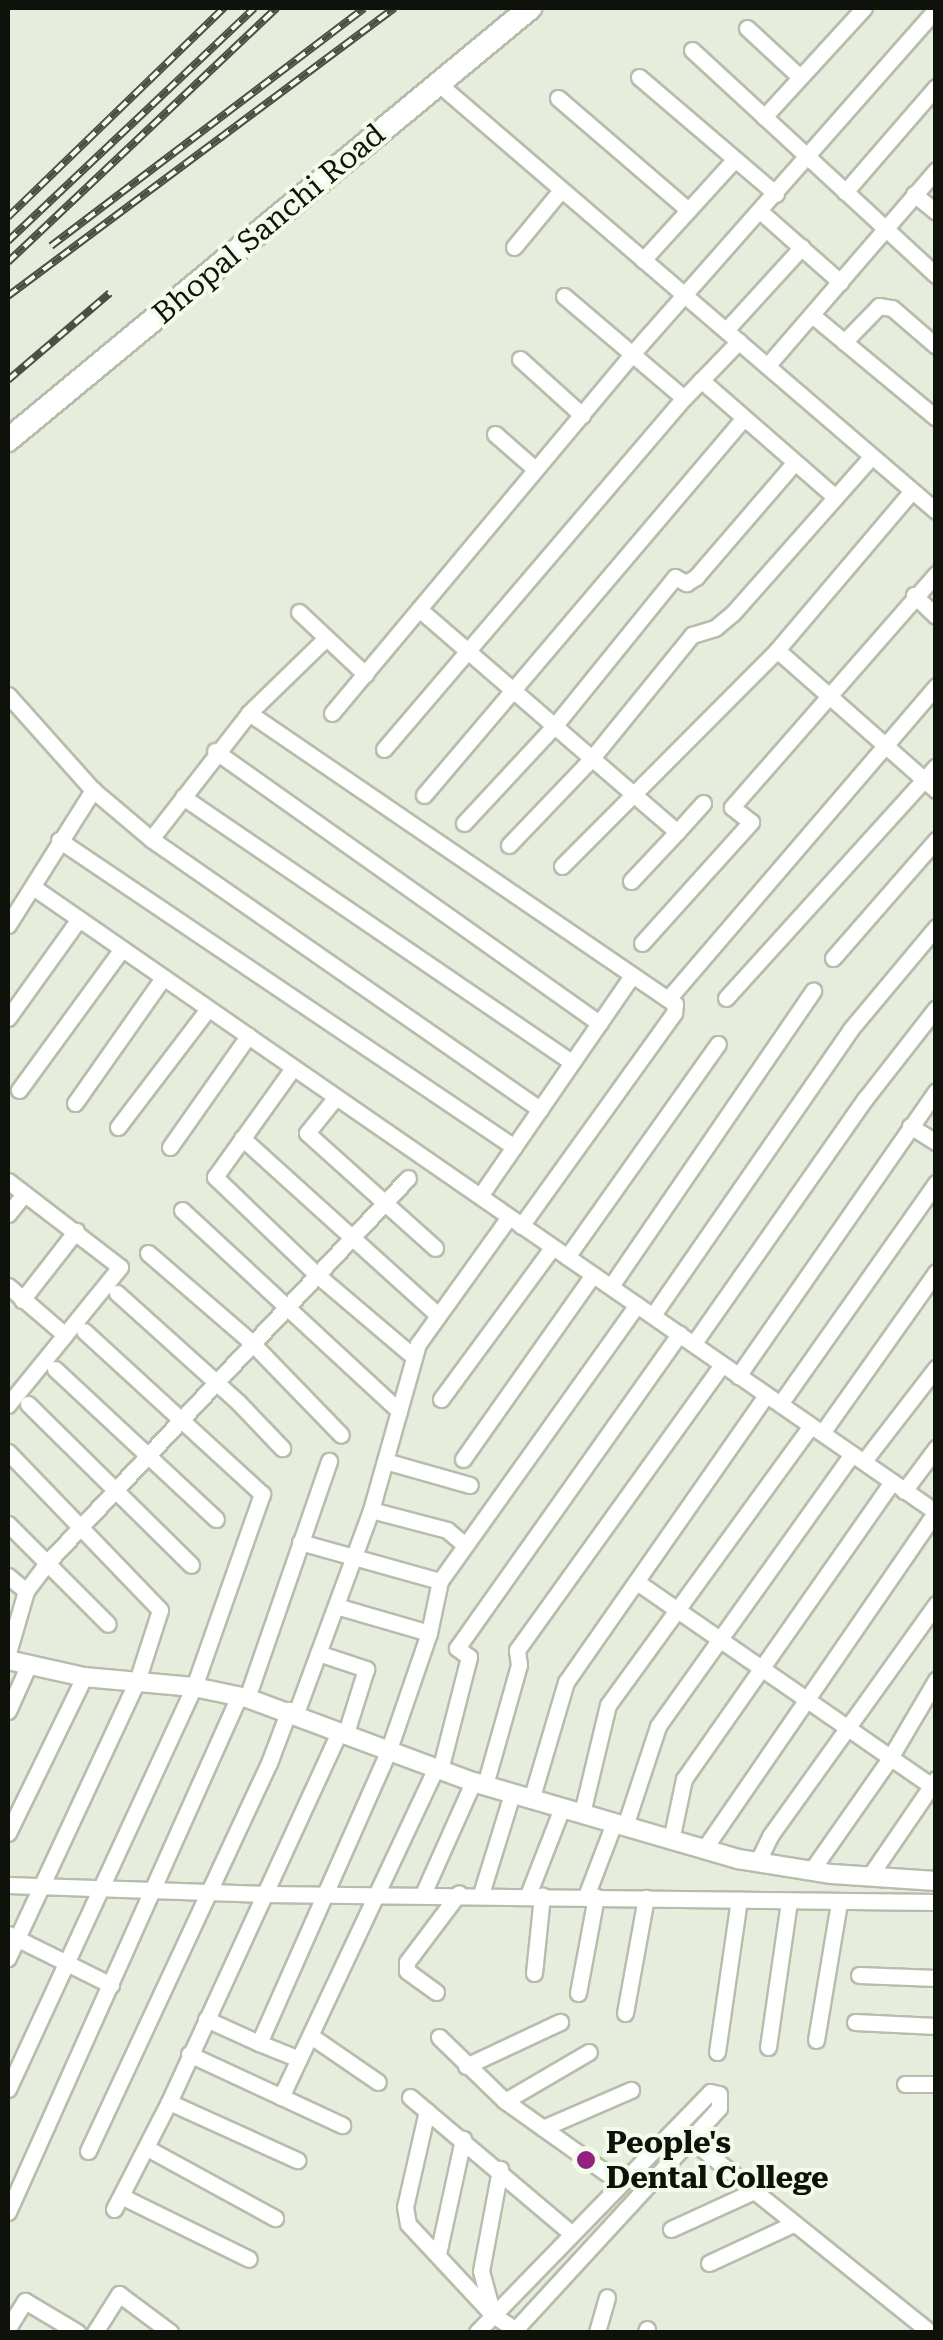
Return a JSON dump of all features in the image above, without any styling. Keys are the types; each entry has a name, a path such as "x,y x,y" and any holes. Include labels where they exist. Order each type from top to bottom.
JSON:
{"main road":[{"name":"Bhopal Sanchi Road","path":"8,440 530,8"}],"street":[{"path":"764,117 864,8"},
{"path":"332,713 534,468 936,9"},
{"path":"746,28 800,78"},
{"path":"692,50 936,275"},
{"path":"639,77 776,194"},
{"path":"440,85 936,511"},
{"path":"846,192 936,87"},
{"path":"558,98 688,210"},
{"path":"643,260 734,160"},
{"path":"767,366 936,170"},
{"path":"514,247 561,190"},
{"path":"914,194 936,212"},
{"path":"761,212 840,282"},
{"path":"384,749 702,380 802,247"},
{"path":"564,296 684,398"},
{"path":"844,342 879,306 892,308 936,346"},
{"path":"812,315 936,418"},
{"path":"520,359 582,415"},
{"path":"702,380 835,497"},
{"path":"424,795 743,419"},
{"path":"495,434 534,468"},
{"path":"509,844 592,758 692,635 715,628 733,613 871,457"},
{"path":"464,823 556,724 675,578 686,584 696,578 794,463"},
{"path":"562,866 630,793 777,650 911,492"},
{"path":"642,943 750,822 732,806 936,574"},
{"path":"914,595 936,616"},
{"path":"419,609 677,832"},
{"path":"299,612 364,674"},
{"path":"151,839 215,751 326,638"},
{"path":"777,650 930,785"},
{"path":"668,999 707,948 936,686"},
{"path":"8,696 93,790 151,839 540,1108"},
{"path":"88,2150 318,1653 371,1510 414,1356 437,1314 515,1222 674,1013 675,1004 668,999 249,713"},
{"path":"215,751 599,1023"},
{"path":"726,998 930,785 936,766"},
{"path":"8,925 93,790"},
{"path":"183,797 571,1062"},
{"path":"631,881 703,803"},
{"path":"59,840 514,1147"},
{"path":"833,958 936,840"},
{"path":"32,887 936,1512 803,1699 704,1849"},
{"path":"8,1018 79,919"},
{"path":"653,1315 850,1030 936,927"},
{"path":"19,1090 121,950"},
{"path":"480,1196 632,976"},
{"path":"75,1103 163,978"},
{"path":"611,1286 813,991"},
{"path":"694,1344 865,1099 936,1008"},
{"path":"118,1127 208,1009"},
{"path":"170,1147 248,1036"},
{"path":"441,1399 560,1252 718,1044"},
{"path":"293,1068 215,1177 316,1274 414,1356"},
{"path":"738,1376 936,1091"},
{"path":"336,1097 307,1133 435,1248"},
{"path":"910,1126 936,1142"},
{"path":"242,1138 437,1314"},
{"path":"408,1178 46,1564 26,1590 8,1657 84,1677 194,1687 243,1697 512,1794 757,1863 870,1877 934,1879"},
{"path":"8,1181 120,1267 8,1404"},
{"path":"532,1800 566,1682 936,1183"},
{"path":"8,1214 24,1194"},
{"path":"182,1210 399,1411"},
{"path":"22,1300 76,1231"},
{"path":"148,1254 251,1342 340,1435"},
{"path":"582,1813 608,1705 936,1272"},
{"path":"463,1459 593,1275"},
{"path":"8,1286 65,1334"},
{"path":"118,1293 282,1448"},
{"path":"259,2043 389,1749 429,1633 440,1581 637,1305"},
{"path":"8,2090 194,1687 262,1494 84,1331"},
{"path":"281,2097 438,1769 469,1657 457,1648 678,1334"},
{"path":"423,1894 479,1783 519,1665 517,1650 722,1365"},
{"path":"578,1993 591,1897 658,1726 717,1640 858,1458 936,1368"},
{"path":"55,1369 216,1519"},
{"path":"28,1404 192,1565"},
{"path":"671,1840 682,1782 898,1486 936,1448"},
{"path":"8,1452 160,1610 137,1680 43,1886 12,1936 8,1958"},
{"path":"385,1461 470,1485"},
{"path":"9,2205 243,1697 329,1462"},
{"path":"371,1510 447,1530 465,1544"},
{"path":"8,1524 108,1624"},
{"path":"300,1542 440,1581"},
{"path":"8,1576 26,1590"},
{"path":"637,1582 762,1672 934,1785 870,1877"},
{"path":"757,1863 770,1836 936,1604"},
{"path":"336,1606 429,1633"},
{"path":"249,2258 119,2203 343,1732 366,1669 318,1653"},
{"path":"8,1711 29,1664"},
{"path":"8,1833 84,1677"},
{"path":"811,1871 890,1758 936,1680"},
{"path":"481,1894 512,1794"},
{"path":"534,1972 535,1895 562,1808"},
{"path":"8,1885 208,1893 936,1902"},
{"path":"436,1992 407,1971 407,1962 460,1894"},
{"path":"624,2013 646,1898"},
{"path":"717,2052 739,1900"},
{"path":"768,2046 789,1902"},
{"path":"816,2040 839,1902"},
{"path":"12,1936 111,1985"},
{"path":"859,1975 936,1978"},
{"path":"206,2019 299,2059"},
{"path":"466,2066 560,2022"},
{"path":"855,2022 936,2026"},
{"path":"311,2036 378,2082"},
{"path":"439,2038 505,2101 619,2182"},
{"path":"505,2101 589,2052"},
{"path":"188,2054 342,2125"},
{"path":"906,2084 936,2084"},
{"path":"543,2128 630,2090"},
{"path":"427,2111 405,2207 408,2224 493,2315 516,2332 719,2108 718,2094 710,2092 619,2182 571,2233 493,2315 477,2332"},
{"path":"410,2096 571,2233"},
{"path":"169,2102 297,2160"},
{"path":"438,2254 463,2140"},
{"path":"691,2140 930,2332"},
{"path":"147,2148 276,2218"},
{"path":"493,2315 481,2270 500,2169"},
{"path":"672,2229 756,2190"},
{"path":"709,2264 794,2224"},
{"path":"95,2332 119,2294 170,2332"},
{"path":"597,2332 607,2297"},
{"path":"8,2328 25,2300 77,2332"}],"railway":[{"path":"8,217 224,8"},
{"path":"8,241 254,8"},
{"path":"8,262 277,8"},
{"path":"51,246 364,8"},
{"path":"8,296 395,8"},
{"path":"8,380 110,293"}],"place":[{"name":"People's Dental College","path":"586,2160"}]}
